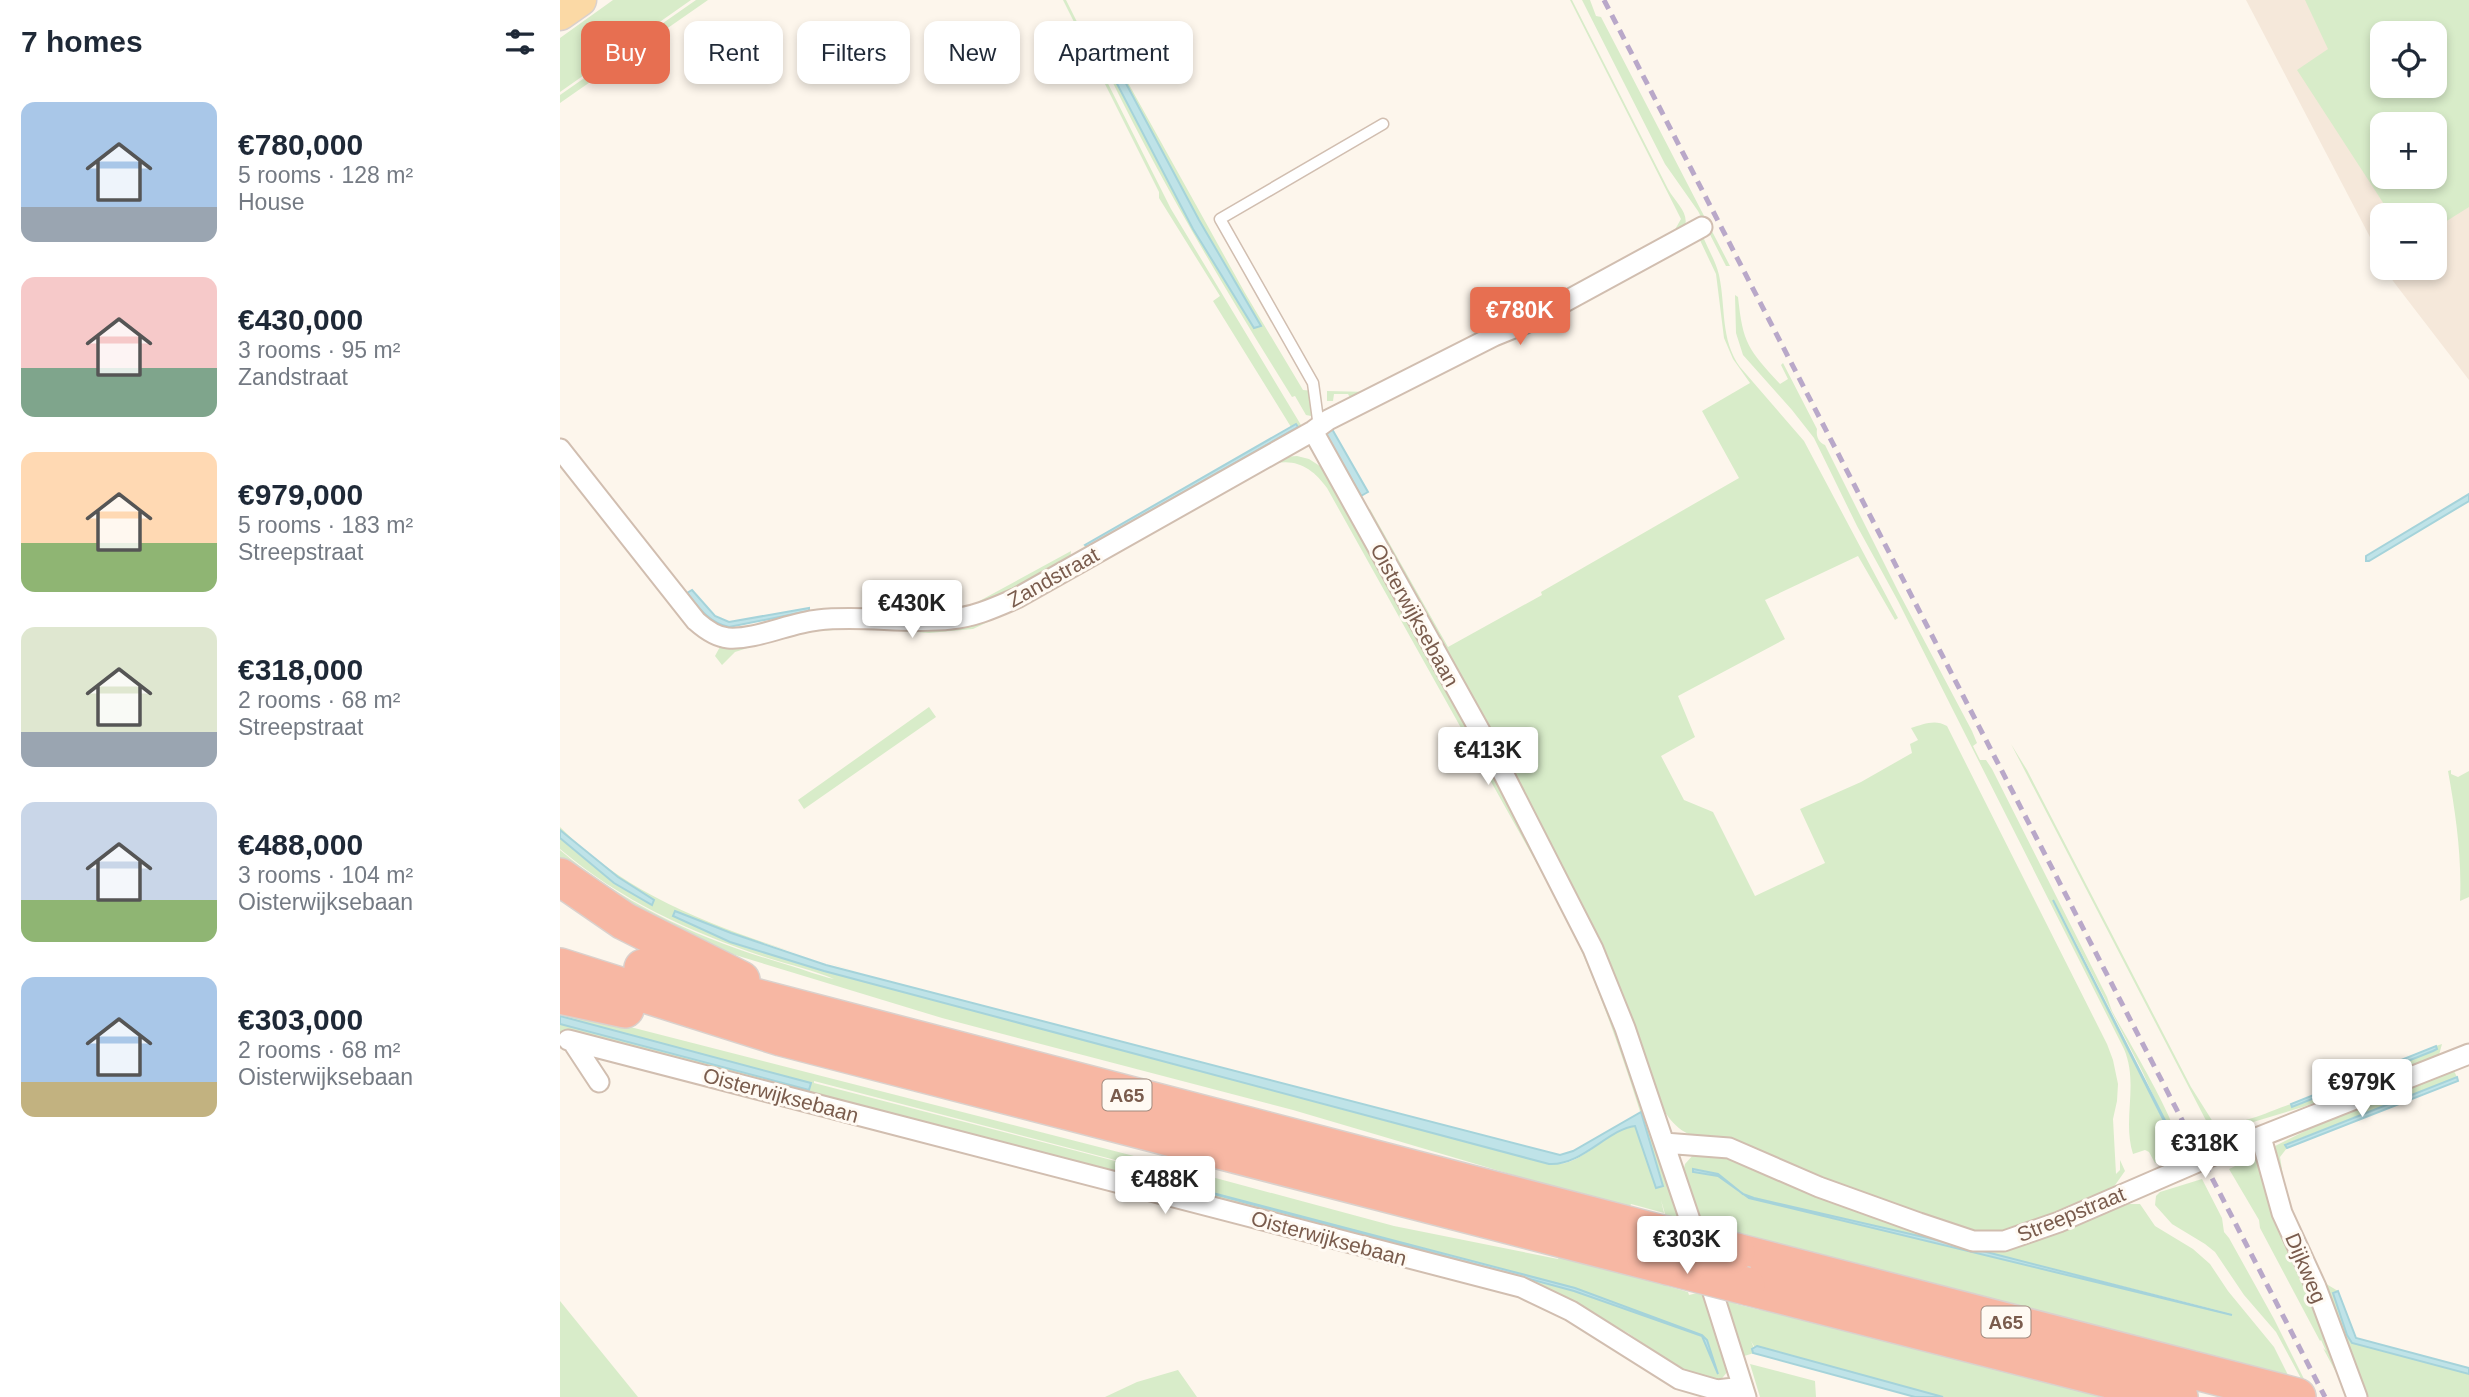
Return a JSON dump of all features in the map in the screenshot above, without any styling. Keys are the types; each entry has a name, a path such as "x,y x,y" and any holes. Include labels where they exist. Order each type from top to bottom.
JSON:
{"highway":[{"name":"A65","path":"560,877 624,921 694,955 786,1022"},
{"name":"A65","path":"560,941 657,972 786,1022"},
{"name":"A65","path":"560,967 786,1022 1741,1269 2287,1394"},
{"name":"A65","path":"560,995 602,1005 786,1022"},
{"name":"A65","path":"1741,1269 2179,1397"}],"main road":[{"path":"560,15 580,0"}],"street":[{"name":"Zandstraat","path":"560,449 696,621 709,632 727,638 814,620 862,617 928,621 954,619 996,607 1328,420 1494,336 1526,323 1702,227"},
{"name":"Oisterwijksebaan","path":"566,1040 1521,1287 1571,1311 1679,1379 1717,1390 1744,1392 1625,1028 1593,949 1499,765 1316,429"},
{"path":"566,1040 598,1082"},
{"name":"Streepstraat","path":"1664,1143 1730,1148 1819,1186 1930,1227 1973,1241 2004,1241 2059,1222 2216,1154 2469,1054"},
{"name":"Dijkweg","path":"2261,1137 2282,1213 2316,1287 2357,1397"}],"lane":[{"path":"1316,429 1313,383 1220,219 1383,124"}],"shaded area":[{"path":"2246,0 2469,0 2469,380 2393,281 2447,280 2447,203 2370,203 2370,237"}],"green space":[{"path":"613,0 691,0 661,21 584,21"},
{"path":"696,0 708,0 670,26 670,21 666,21"},
{"path":"1063,0 1066,0 1077,21 1074,21"},
{"path":"1570,0 1668,189 1685,215 1682,233 1353,403 1348,394 1334,394 1333,401 1327,401 1327,391 1370,392 1661,243 1673,233 1681,219"},
{"path":"1582,0 1590,0 1596,16 1601,17 1730,266 1726,266 1698,211 1665,164"},
{"path":"2305,0 2469,0 2469,207 2447,221 2447,203 2383,203 2374,189 2447,189 2447,112 2370,112 2370,183 2297,70 2328,49"},
{"path":"581,23 581,77 560,92 560,38"},
{"path":"581,80 581,84 587,84 560,103 560,95"},
{"path":"1105,84 1108,84 1171,209 1301,427 1090,549 1081,545 1087,547 1291,427 1213,301 1220,296 1159,198 1159,192"},
{"path":"1114,84 1119,84 1193,229 1254,328 1125,84 1129,84 1245,293 1303,390 1313,391 1311,416 1306,415 1295,396 1292,397 1220,280"},
{"path":"1698,236 1704,239 1718,270 1726,334 1734,356 1740,367 1804,441 1898,618 1895,620 1858,556 1765,600 1785,639 1678,696 1695,737 1661,756 1684,800 1713,812 1755,896 1825,863 1800,809 1861,782 1912,753 1910,744 1918,740 1911,728 1934,723 1947,726 2107,1044 2118,1084 2113,1119 2116,1174 2120,1170 2120,1160 2125,1171 2113,1188 2086,1203 2008,1232 1979,1231 1920,1217 1691,1135 1679,1128 1669,1117 1654,1089 1635,1028 1367,511 1370,509 1448,647 1542,595 1541,592 1739,478 1702,411 1750,383 1733,359 1724,338 1716,274"},
{"path":"1735,295 1738,297 1742,326 1749,345 1780,384 1788,379 1781,365 1783,363 1817,429 1818,438 1825,445 1972,731 1977,743 1973,746 1980,760 1986,760 1992,769 2112,1011 2163,1103 2177,1138 2178,1148 2185,1147 2155,1163 2145,1150 2133,1154 2129,1128 2130,1075 2124,1049 1898,601 1814,438 1743,355 1736,333","holes":["2056,904 2143,1073 2173,1139"]},
{"path":"1283,457 1309,459 1326,470 1469,721 1598,973 1681,1217 1678,1218 1705,1293 1728,1371 1719,1382 1691,1377 1628,1333 1578,1306 732,1074 560,1032 560,1024 809,1090 811,1084 560,1016 560,1009 1134,1156 1394,1226 1558,1259 1571,1259 1667,1283 1667,1286 1688,1292 1689,1295 1697,1293 1674,1219 1667,1221 1661,1200 1664,1213 1631,1204 1629,1209 1293,1110 942,1018 732,954 668,927 560,858 560,850 578,864 560,849 560,838 614,883 654,900 618,877 593,857 627,881 702,919 742,935 864,974 731,933 675,911 824,971 1529,1158 1555,1164 1571,1161 1626,1128 1635,1126 1656,1188 1663,1185 1605,1009 1561,907 1327,488 1306,468 1292,463 1277,463 1028,603 973,629 929,633 860,628 808,632 804,630 735,652 722,665 715,656 722,643 804,627 949,625","holes":["585,870 658,914 712,938 834,979 757,956 697,933 668,920 640,905","814,1081 1119,1162 814,1083","1278,1211 1575,1288 1702,1335 1707,1340 1718,1374 1702,1336 1574,1291"]},
{"path":"1071,551 1070,561 974,609 972,605"},
{"path":"929,707 936,717 804,809 798,800"},
{"path":"2011,744 2191,1087 2213,1122 2231,1123 2291,1104 2292,1107 2433,1051 2437,1049 2436,1046 2442,1044 2439,1055 2303,1107 2230,1129 2215,1130 2213,1134"},
{"path":"2451,770 2451,774 2458,777 2469,771 2469,897 2460,901 2458,836 2448,771"},
{"path":"560,827 591,855 560,830"},
{"path":"2453,1069 2457,1077 2286,1144 2287,1148 2280,1157 2289,1213 2323,1282 2338,1291 2333,1293 2357,1344 2469,1374 2469,1397 2361,1397 2288,1216 2275,1146 2325,1121"},
{"path":"1717,1152 1971,1239 2126,1204 2140,1204 2155,1226 2193,1249 2210,1264 2228,1291 2274,1347 2290,1379 1737,1236 1737,1233 1712,1226 1736,1304 1760,1310 1761,1308 2106,1397 1943,1397 1755,1348 1751,1341 1754,1353 1741,1357 1726,1301 1683,1172 1685,1164 1693,1155","holes":["1693,1169 1705,1171 1721,1177 1738,1190 1718,1176","1739,1191 1745,1195 1967,1247 2232,1314 1749,1198"]},
{"path":"2258,1155 2349,1397 2260,1228 2259,1220 2229,1169"},
{"path":"2202,1179 2222,1218 2224,1232 2274,1319 2311,1397 2276,1332 2244,1295 2215,1252 2172,1224 2155,1205 2156,1196 2160,1192"},
{"path":"560,1301 638,1397 560,1397"},
{"path":"1750,1364 1815,1381 1816,1397 1760,1397"},
{"path":"1178,1370 1197,1397 1105,1397 1137,1382"}],"water":[{"path":"1117,84 1126,84 1199,220 1261,326 1254,328 1193,229"},
{"path":"1296,424 1298,427 1087,547 1085,545"},
{"path":"1332,429 1368,492 1361,496 1326,434"},
{"path":"2469,494 2469,501 2366,561 2366,556"},
{"path":"692,590 715,616 729,622 809,608 809,611 729,627 705,614 687,593"},
{"path":"560,830 618,877 654,900 652,905 614,883 560,838"},
{"path":"2053,900 2176,1142 2173,1139"},
{"path":"675,911 826,965 1560,1155 1573,1151 1641,1112 1663,1186 1656,1188 1635,1126 1615,1133 1573,1159 1549,1164 824,971 730,942 673,916"},
{"path":"560,1016 811,1083 809,1090 560,1024"},
{"path":"2436,1046 2437,1049 2433,1051 2292,1107 2291,1104"},
{"path":"2457,1077 2458,1081 2287,1148 2285,1145"},
{"path":"1693,1169 1718,1174 1740,1192 1718,1176 1693,1172"},
{"path":"1125,1170 1575,1288 1702,1335 1707,1340 1718,1374 1702,1336 1574,1291"},
{"path":"1744,1194 1967,1247 2232,1315 1749,1198"},
{"path":"2338,1291 2356,1338 2469,1368 2469,1374 2352,1343 2333,1293"},
{"path":"1757,1346 1943,1397 1915,1397 1753,1353 1752,1349"}],"railway":[{"path":"1604,0 2325,1397"}]}
